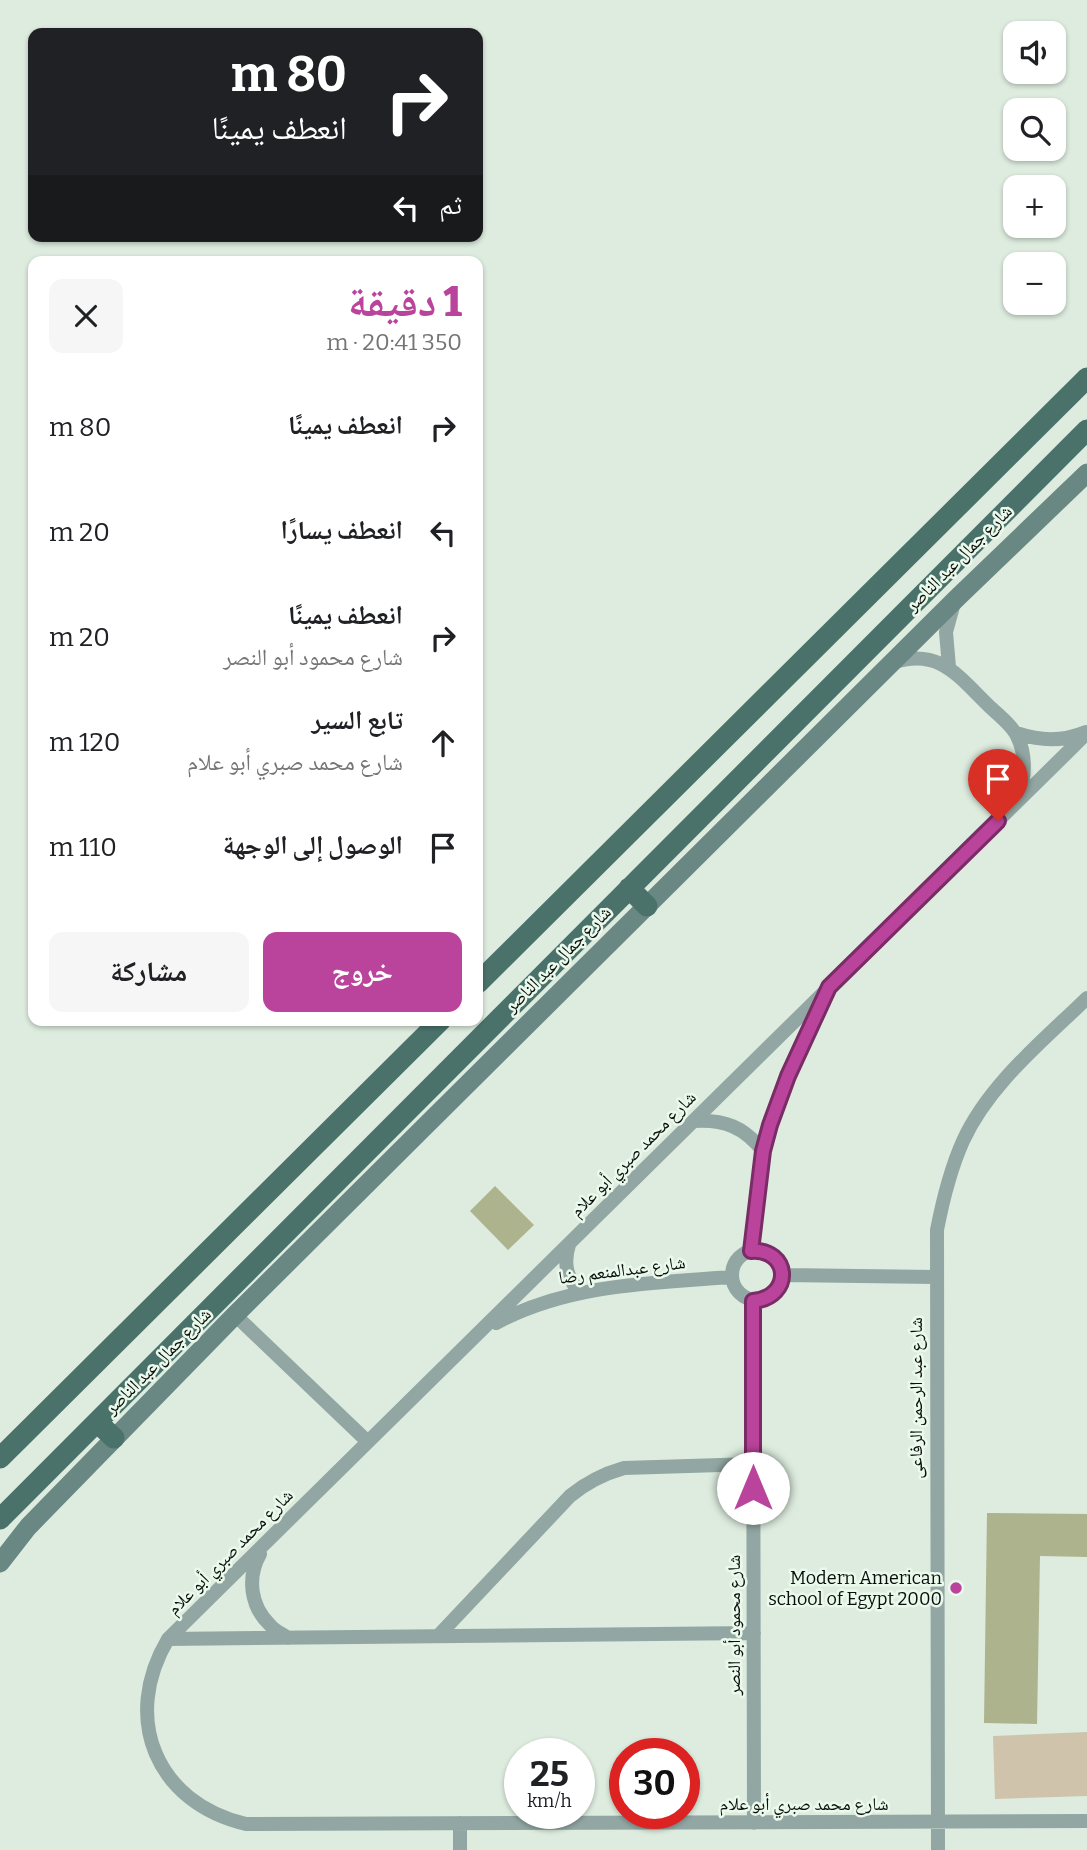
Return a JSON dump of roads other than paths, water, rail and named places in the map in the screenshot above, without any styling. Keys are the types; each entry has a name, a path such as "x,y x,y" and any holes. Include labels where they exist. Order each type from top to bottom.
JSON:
{"main road":[{"name":"شارع جمال عبد الناصر","path":"483,978 1087,378"},
{"name":"شارع جمال عبد الناصر","path":"0,1519 1087,430"},
{"path":"629,888 647,906"},
{"path":"0,1458 435,1026"},
{"path":"97,1422 114,1438"}],"street":[{"path":"0,1563 28,1527 235,1315 891,663 1087,473"},
{"path":"949,667 946,632 957,598"},
{"path":"891,663 920,658 949,667 1016,733 1024,768 1023,785 1017,803"},
{"path":"1016,733 1034,739 1053,740 1087,732"},
{"name":"شارع محمد صبري أبو علام","path":"1087,732 169,1639 151,1676 146,1715 149,1735 165,1772 192,1801 209,1812 246,1824 1087,1821"},
{"path":"751,1251 763,1151 788,1076 829,987"},
{"name":"شارع عبد الرحمن الرفاعى","path":"938,1850 937,1230 946,1183 964,1139 989,1098 1087,998"},
{"path":"694,1121 718,1121 740,1129 753,1138 763,1151"},
{"path":"569,1244 566,1270 579,1292"},
{"path":"760,1250 769,1253 781,1266 783,1275 774,1295 753,1301 738,1293 732,1277 737,1260 751,1251 760,1250"},
{"path":"783,1275 935,1277"},
{"name":"شارع عبدالمنعم رضا","path":"482,1330 529,1306 579,1292 627,1285 732,1277"},
{"name":"شارع محمود أبو النصر","path":"753,1301 754,1823"},
{"path":"235,1315 368,1443"},
{"path":"438,1636 570,1496 586,1483 624,1468 753,1464"},
{"path":"264,1545 254,1564 251,1587 257,1608 270,1626 288,1638"},
{"path":"169,1639 754,1633"},
{"path":"460,1824 460,1850"}],"place":[{"name":"Modern American school of Egypt 2000","path":"956,1588"}]}
